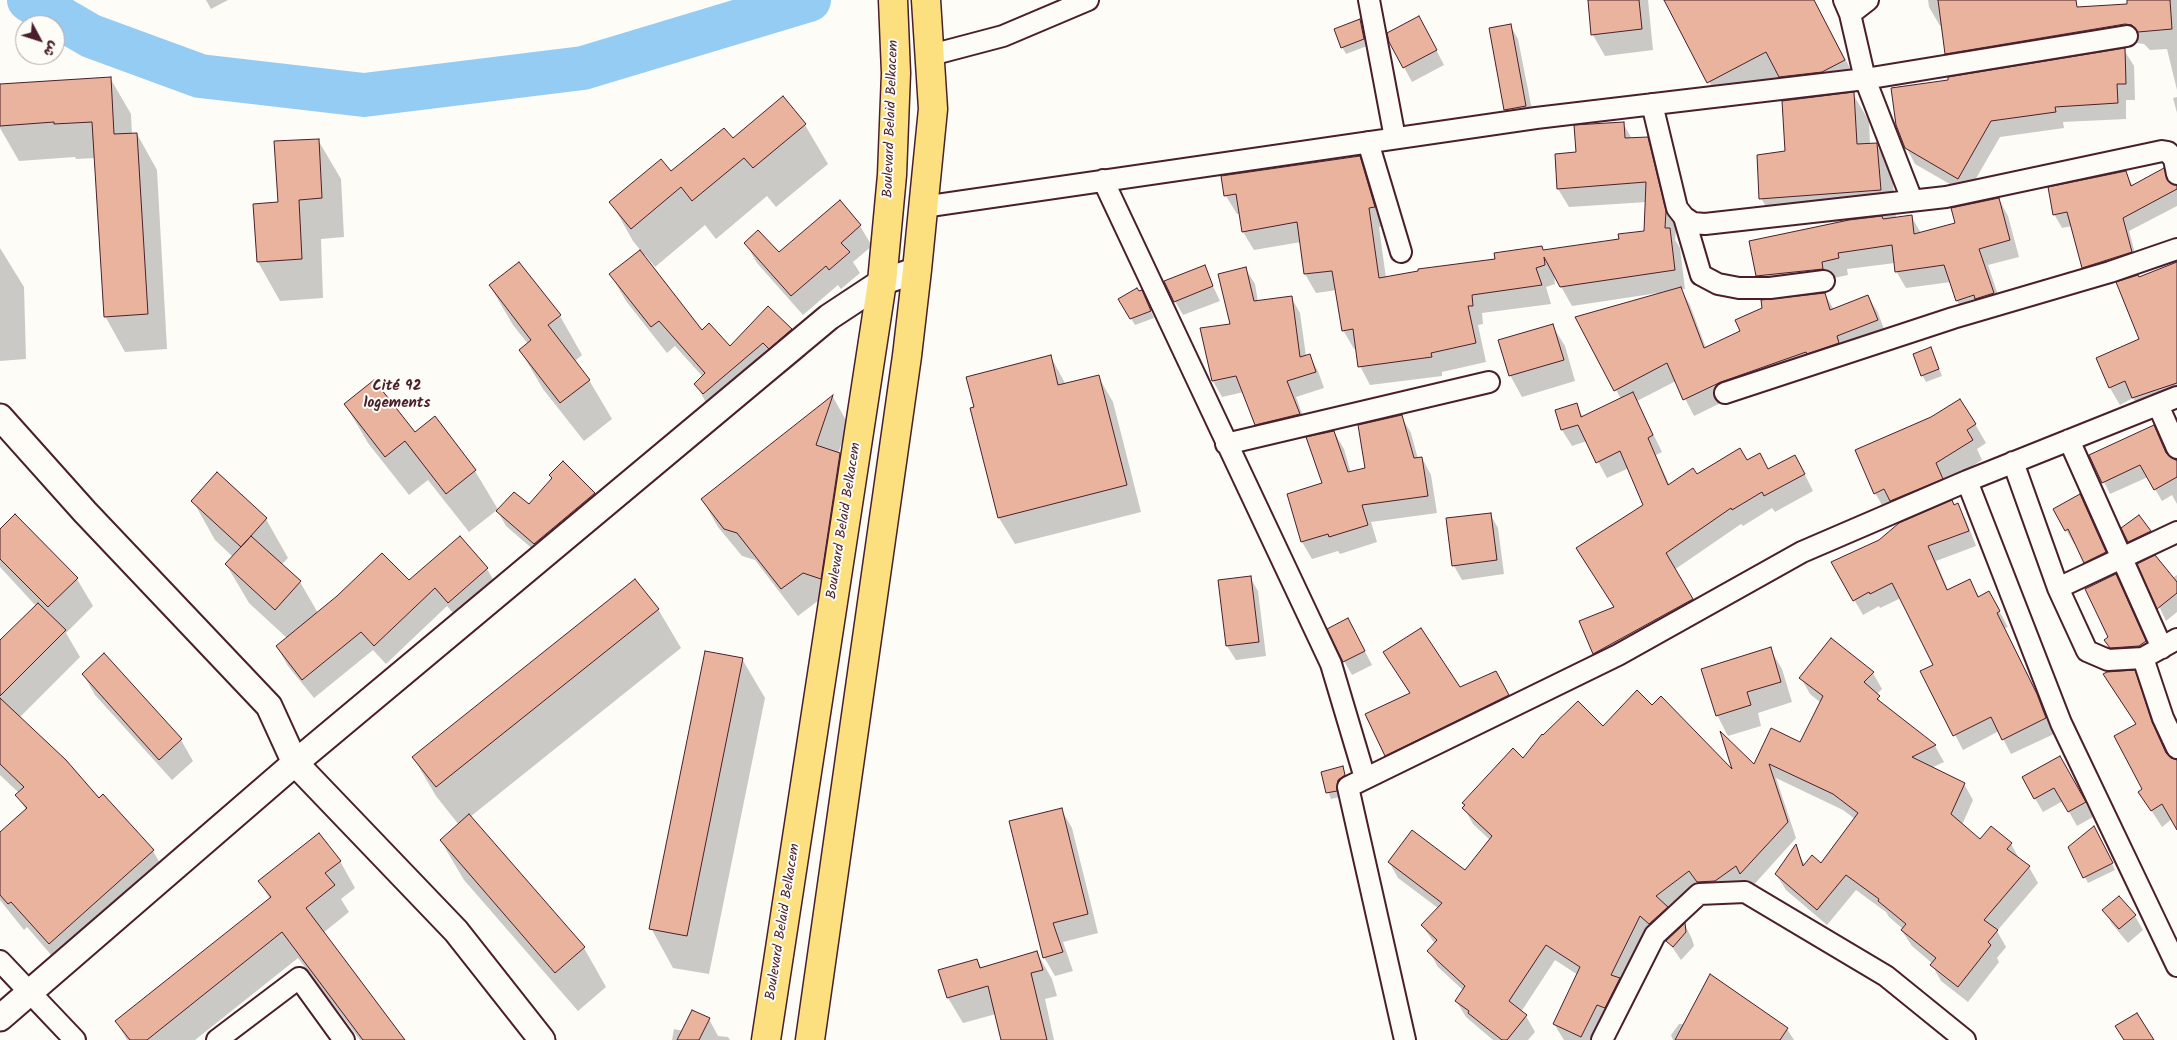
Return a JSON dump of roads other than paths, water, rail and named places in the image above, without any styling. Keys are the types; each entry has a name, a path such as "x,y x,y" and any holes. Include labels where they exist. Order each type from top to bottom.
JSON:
{"main road":[{"name":"Boulevard Belaid Belkacem","path":"766,1040 882,282 892,175 896,73 892,0"},
{"path":"810,1040 907,356 917,270 933,109 926,0"}],"street":[{"path":"930,55 1003,36 1088,0"},
{"path":"1369,0 1395,138"},
{"path":"1868,0 1847,7 1865,79 1912,200"},
{"path":"923,207 1536,118 1865,79 2127,36"},
{"path":"1652,104 1676,208 1684,218 1693,223 1706,224 1946,196 2162,151 2168,152 2174,159 2177,174"},
{"path":"1368,142 1401,252"},
{"path":"1103,180 1331,664 1365,778"},
{"path":"1684,218 1700,275 1718,284 1739,288 1770,288 1824,281"},
{"path":"1725,393 1954,318 2110,272 2177,249"},
{"path":"0,1018 295,763 829,317 882,282 917,270"},
{"path":"1226,444 1489,382"},
{"path":"1405,1040 1348,787 1618,655 1802,552 1967,481 2177,397"},
{"path":"2158,405 2177,448"},
{"path":"0,417 85,512 270,706 295,763 456,931 542,1040"},
{"path":"2013,462 2058,588 2088,651 2108,660 2143,658 2170,643 2121,558 2069,440"},
{"path":"1967,481 2061,722 2177,966"},
{"path":"2058,588 2177,532"},
{"path":"2143,658 2163,718 2177,748"},
{"path":"1602,1040 1655,935 1699,894 1745,892 1886,976 1966,1040"},
{"path":"0,961 76,1040"},
{"path":"217,1040 299,978 344,1040"}],"waterway":[{"path":"29,0 91,36 200,76 364,95 583,68 809,0"}],"district":[{"name":"Cité 92 logements","path":"397,396"}]}
